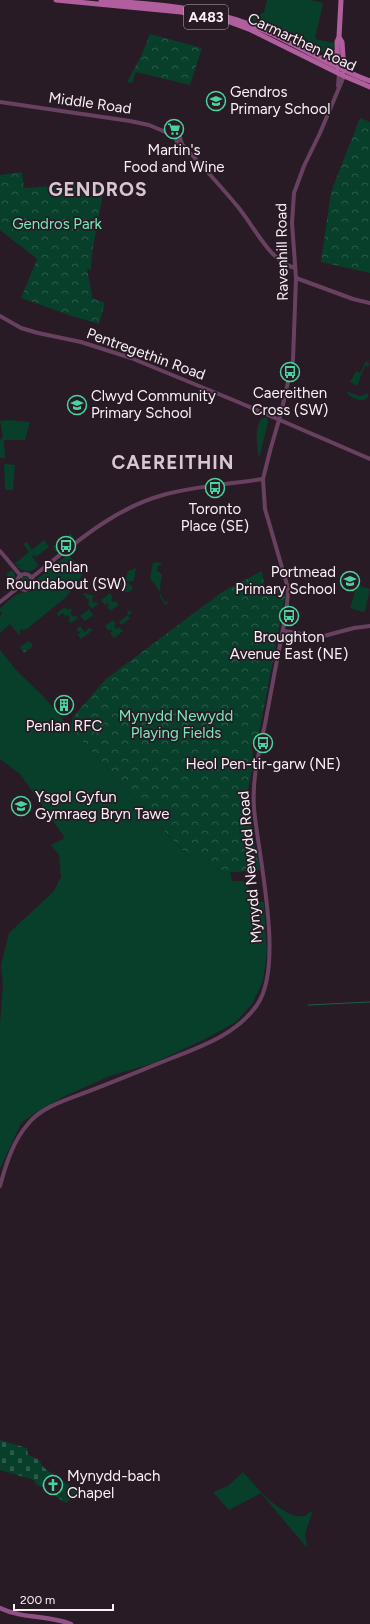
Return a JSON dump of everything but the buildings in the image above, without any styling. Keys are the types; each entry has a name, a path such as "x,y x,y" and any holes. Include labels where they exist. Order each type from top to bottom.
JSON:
{"main road":[{"name":"Carmarthen Road","path":"56,0 181,12 227,21 251,30 341,71 370,81"},
{"name":"Carmarthen Road","path":"101,0 178,7 246,23 284,40 370,87"},
{"path":"340,0 337,51 341,71"},
{"path":"339,37 342,42 341,71"},
{"path":"318,58 329,57 337,51"},
{"path":"0,1608 12,1614 49,1618 71,1624"}],"street":[{"name":"Ravenhill Road","path":"279,419 289,384 293,360 296,278 292,216 294,193 304,166 338,91 341,71"},
{"name":"Middle Road","path":"0,102 130,120 149,125 175,136 179,134 182,144 239,208 268,248 282,263 295,268"},
{"path":"296,278 353,299 370,303"},
{"name":"Pentregethin Road","path":"0,316 27,330 81,342 131,358 279,419 370,459"},
{"name":"Mynydd Newydd Road","path":"0,1186 4,1170 21,1134 28,1123 37,1115 72,1098 207,1044 233,1029 258,1005 267,982 270,949 264,876 255,814 254,789 256,761 284,631 288,600 288,588 264,508 263,479 279,419"},
{"path":"31,578 91,530 148,500 174,492 263,479"},
{"path":"0,551 21,576"},
{"path":"19,587 26,590 33,584 31,578 27,575 21,576"},
{"path":"19,587 18,582 21,576"},
{"path":"0,602 19,587"},
{"path":"284,631 320,637 354,628 370,626"}],"green space":[{"path":"267,0 311,0 323,3 315,39 334,43 334,49 329,53 324,53 253,21 251,16 258,16 264,12"},
{"path":"150,34 202,48 190,85 136,72 132,83 127,82 142,54"},
{"path":"360,118 370,122 370,273 321,262 331,192"},
{"name":"Gendros Park","path":"22,172 24,188 78,184 104,188 92,253 91,270 87,269 92,298 105,303 99,324 21,298 37,259 0,230 0,175"},
{"path":"366,361 370,364 368,367 365,366 357,386 350,382 356,371 360,373"},
{"path":"346,391 360,396 368,393 368,397 359,400 350,396"},
{"path":"262,418 267,418 268,422 259,459 257,432 259,422"},
{"path":"8,420 30,422 25,440 4,440 5,458 0,458 0,440 3,437 0,421"},
{"path":"4,464 15,465 12,490 6,490 5,488"},
{"path":"71,533 74,538 56,552 53,547"},
{"path":"44,540 49,547 36,557 34,555 32,556 39,566 32,567 14,564 29,552 23,544 27,542 32,550"},
{"path":"66,556 71,557 83,572 79,581 65,598 27,629 20,630 19,635 10,624 0,633 0,617 2,613 0,608 15,595 33,590 37,579"},
{"path":"153,563 161,563 161,565 158,565 157,571 162,574 160,587 161,592 150,578"},
{"path":"16,565 37,567 32,571 26,571"},
{"path":"136,568 134,580 130,582 123,580 126,578 128,571"},
{"path":"12,570 15,574 16,580 11,589 8,584 11,581 6,574"},
{"name":"Mynydd Newydd Playing Fields","path":"262,571 265,590 285,587 285,597 259,733 252,744 253,765 248,790 248,804 260,870 223,873 206,861 185,853 70,728 73,717 106,679 222,592"},
{"path":"25,576 29,578 31,582 29,586 25,588 21,586 19,582 21,578"},
{"path":"123,581 129,583 133,588 130,592 125,592 119,584"},
{"path":"357,585 370,589 365,611 363,612 350,608"},
{"path":"85,593 94,596 98,595 92,598 93,601 91,603 99,603 92,609 88,604 90,602 88,600 89,598 87,599 83,594"},
{"path":"110,593 113,598 111,600 113,602 116,601 119,605 110,611 107,607 109,605 108,603 105,605 101,600"},
{"path":"161,593 161,596 165,602 169,602 165,605 159,595"},
{"path":"65,607 68,610 70,608 72,611 70,613 73,617 75,615 78,618 71,623 68,620 70,618 68,615 66,617 63,613 58,617 57,613"},
{"path":"89,609 93,615 85,621 80,616"},
{"path":"129,610 132,613 128,616 130,619 121,625 119,622 128,615 127,612"},
{"path":"113,620 116,624 114,626 116,629 119,627 123,631 114,638 110,633 112,631 111,629 108,631 105,626"},
{"path":"80,626 85,632 89,628 93,630 81,639 78,635 80,633 79,631 77,632 77,628"},
{"path":"29,641 33,646 24,653 20,647"},
{"path":"0,650 16,670 44,697 70,728 185,853 206,861 223,873 230,872 232,881 243,881 258,901 264,902 267,952 263,981 252,1004 236,1022 205,1039 154,1063 110,1076 65,1096 40,1110 21,1123 0,1169 0,1023 3,986 1,965 9,933 54,891 61,877 59,855 51,845 65,838 20,774 0,759"},
{"path":"0,1440 27,1448 28,1455 39,1460 43,1467 78,1492 66,1503 36,1484 34,1480 0,1470"},
{"path":"243,1472 272,1502 286,1512 296,1516 305,1516 313,1510 305,1534 307,1548 261,1493 229,1510 213,1492 228,1486"}],"waterway":[{"path":"308,1005 370,1002"}],"place":[{"name":"Gendros Primary School","path":"216,101"},
{"name":"Martin's Food and Wine","path":"174,129"},
{"name":"Caereithen Cross (SW)","path":"290,372"},
{"name":"Clwyd Community Primary School","path":"77,405"},
{"name":"Toronto Place (SE)","path":"215,488"},
{"name":"Penlan Roundabout (SW)","path":"66,546"},
{"name":"Portmead Primary School","path":"350,581"},
{"name":"Broughton Avenue East (NE)","path":"289,616"},
{"name":"Penlan RFC","path":"64,705"},
{"name":"Heol Pen-tir-garw (NE)","path":"263,743"},
{"name":"Ysgol Gyfun Gymraeg Bryn Tawe","path":"21,806"},
{"name":"Mynydd-bach Chapel","path":"53,1485"}],"district":[{"name":"GENDROS","path":"98,189"},
{"name":"CAEREITHIN","path":"173,462"}]}
